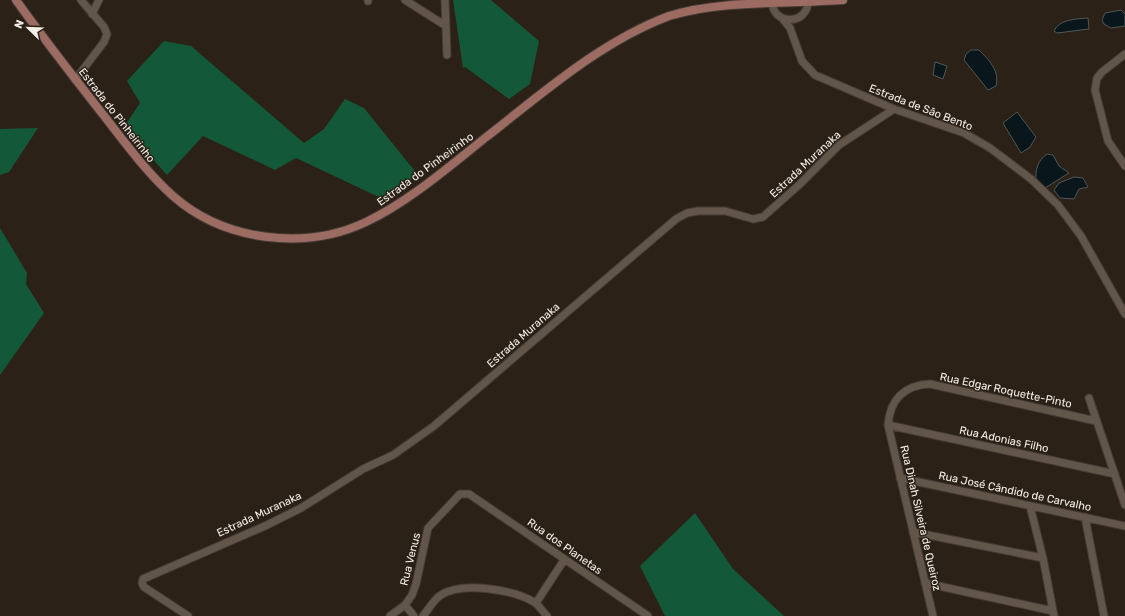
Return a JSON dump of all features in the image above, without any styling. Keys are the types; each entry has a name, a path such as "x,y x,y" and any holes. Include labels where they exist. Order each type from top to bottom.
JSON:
{"main road":[{"name":"Estrada do Pinheirinho","path":"16,0 145,170 174,198 213,221 240,232 280,239 310,237 338,232 366,223 396,205 544,92 607,47 668,16 688,10 717,5 772,1 843,0"}],"street":[{"path":"76,80 107,37 106,31 81,0"},
{"path":"92,14 99,0"},
{"path":"405,0 446,26"},
{"path":"445,0 447,55"},
{"path":"772,1 773,9 782,18 792,20 797,19 805,12 809,1"},
{"name":"Estrada de São Bento","path":"782,18 790,28 802,61 815,75 894,110 947,127 976,139 1031,179 1058,205 1081,236 1125,314"},
{"name":"Estrada de São Bento","path":"795,40 797,19"},
{"path":"1125,54 1102,72 1097,78 1095,90 1108,141 1125,166"},
{"name":"Estrada Muranaka","path":"188,616 144,587 142,583 143,579 265,526 301,508 363,469 393,455 434,426 676,219 687,213 698,211 725,211 753,219 763,217 800,184 839,145 894,110"},
{"name":"Rua Edgar Roquette-Pinto","path":"888,425 891,408 899,396 914,387 930,384 1096,420"},
{"path":"1089,398 1125,505"},
{"name":"Rua Adonias Filho","path":"888,425 1115,474"},
{"name":"Rua Dinah Silveira de Queiroz","path":"888,425 933,616"},
{"name":"Rua José Cândido de Carvalho","path":"900,478 1125,526"},
{"name":"Rua Venus","path":"390,616 412,595 416,584 428,528 460,494 469,494"},
{"name":"Rua dos Planetas","path":"469,494 648,616"},
{"path":"925,583 1053,613 1043,558 1030,506"},
{"path":"1085,517 1104,616"},
{"path":"913,532 1043,558"},
{"path":"536,603 564,560"},
{"path":"423,616 437,598 443,594 462,590 485,589 505,591 536,603 547,616"},
{"path":"404,604 414,616"}],"green space":[{"path":"453,0 491,0 539,41 530,84 509,99 465,67 463,68"},
{"path":"164,41 191,46 304,143 324,129 345,99 364,108 418,175 383,199 296,158 275,170 203,136 167,175 124,127 140,103 127,81"},
{"path":"38,128 9,172 0,175 0,129"},
{"path":"0,228 27,273 26,284 44,313 0,375"},
{"path":"695,513 733,569 784,616 665,616 640,566"}],"shaded area":[{"path":"1121,10 1125,14 1125,26 1111,28 1104,24 1102,20 1105,13"},
{"path":"1088,18 1089,29 1057,33 1054,31 1056,27 1064,22 1074,19"},
{"path":"971,50 979,50 993,66 997,81 996,86 988,90 964,60 966,54"},
{"path":"935,62 947,66 943,79 933,75"},
{"path":"1017,112 1036,137 1030,147 1021,153 1003,123"},
{"path":"1047,154 1053,155 1059,166 1069,173 1045,188 1036,181 1036,173 1039,162"},
{"path":"1074,177 1083,178 1088,187 1079,189 1074,199 1060,198 1054,190 1059,183"}]}
